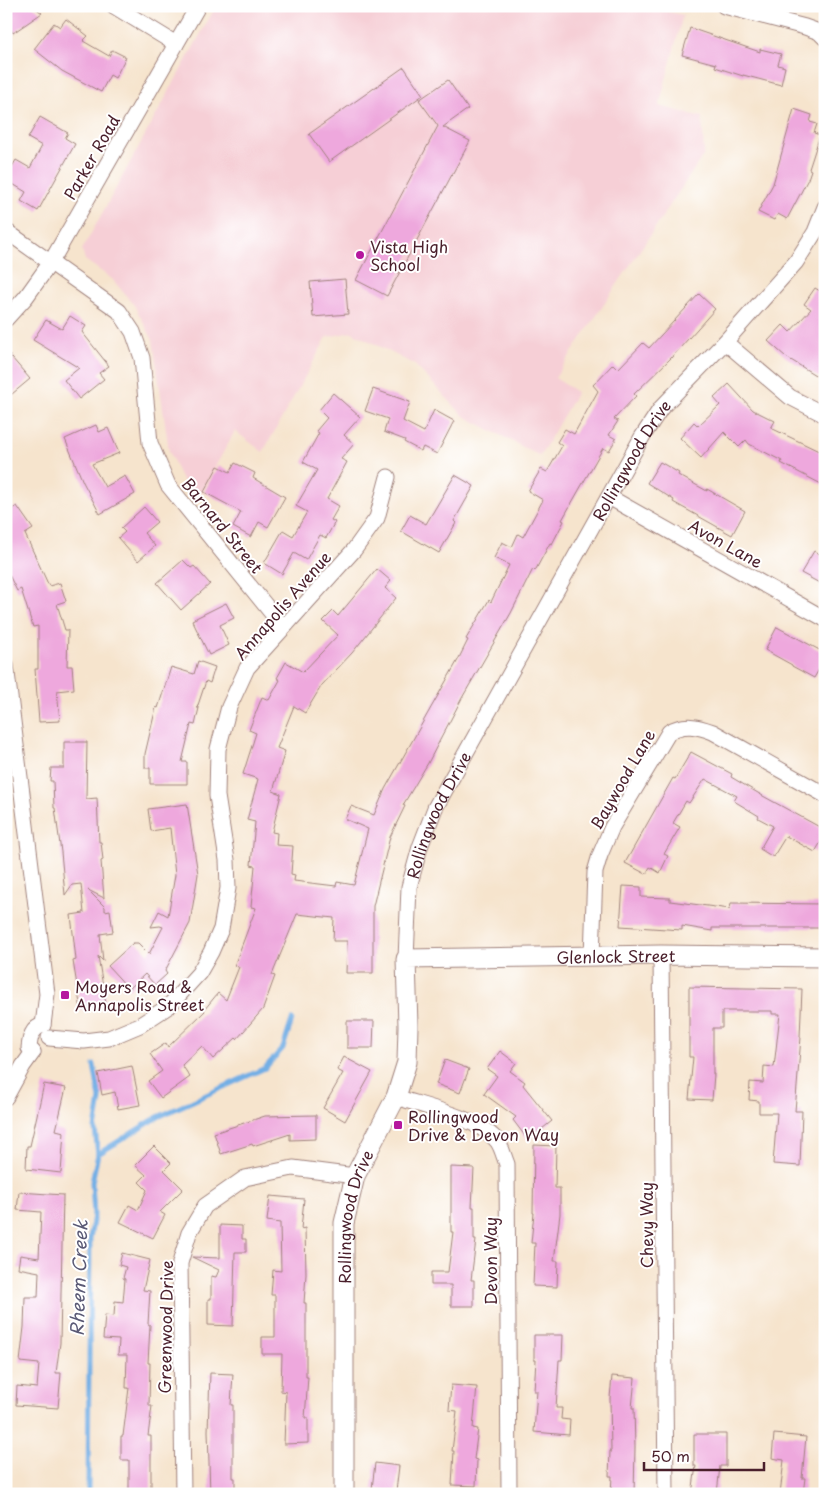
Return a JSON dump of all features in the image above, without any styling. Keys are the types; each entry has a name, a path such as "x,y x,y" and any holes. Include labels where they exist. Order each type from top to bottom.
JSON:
{"street":[{"path":"114,6 176,44"},
{"name":"Parker Road","path":"6,318 26,297 50,262 198,6"},
{"path":"724,6 805,27 819,32 825,38"},
{"name":"Rollingwood Drive","path":"344,1494 344,1223 355,1176 396,1097 407,1062 406,959 408,887 420,847 435,808 642,437 661,408 725,342 796,262 815,232 825,207"},
{"name":"Barnard Street","path":"6,231 118,311 133,332 142,358 150,443 168,485 283,627"},
{"path":"725,342 790,397 825,415"},
{"name":"Annapolis Avenue","path":"46,1032 84,1040 110,1038 140,1024 169,1006 199,973 221,929 228,888 227,860 217,796 218,749 229,707 248,668 354,550 377,518 388,477"},
{"name":"Avon Lane","path":"609,497 825,618"},
{"path":"6,665 48,994 46,1046 41,1052 33,1052 6,1097"},
{"name":"Baywood Lane","path":"592,956 595,872 600,855 612,826 669,732 679,726 698,727 714,732 825,795"},
{"name":"Glenlock Street","path":"406,959 661,955 825,957"},
{"name":"Chevy Way","path":"661,955 666,1494"},
{"name":"Devon Way","path":"396,1097 462,1118 481,1127 498,1142 507,1164 509,1494"},
{"name":"Greenwood Drive","path":"183,1494 180,1263 189,1233 205,1206 245,1178 293,1168 355,1176"}],"shaded area":[{"name":"Vista High School","path":"216,6 644,6 683,15 659,106 702,117 704,154 555,378 577,392 540,456 464,416 415,365 352,332 327,337 263,452 235,431 198,498 181,478 169,451 153,340 134,305 112,279 85,260 82,250"}],"building":[{"path":"6,6 33,6 42,13 13,33 6,23"},
{"path":"66,19 88,36 83,41 109,56 112,50 126,57 115,78 110,75 101,92 62,71 34,49 54,23 60,27"},
{"path":"690,28 760,52 760,49 781,54 778,65 785,67 781,85 743,76 715,67 716,64 682,55"},
{"path":"404,67 423,95 329,162 309,134"},
{"path":"448,80 468,109 443,127 470,141 387,296 356,280 438,126 419,100"},
{"path":"794,109 812,115 810,122 817,124 814,133 820,135 809,169 811,170 808,179 787,219 778,214 774,220 758,212 773,184"},
{"path":"40,117 68,133 65,138 75,144 38,211 21,201 26,192 6,180 6,177 16,160 30,168 42,146 28,138"},
{"path":"345,279 348,314 313,317 310,282"},
{"path":"815,288 825,294 825,370 820,378 786,357 768,341 783,325 790,332 811,309 804,304"},
{"path":"699,294 715,309 671,358 634,394 636,396 614,419 618,421 609,435 616,439 609,451 603,448 562,520 564,521 552,544 550,543 535,571 533,569 511,613 403,805 405,806 390,837 373,906 373,973 346,973 347,941 333,941 334,918 297,914 272,975 275,976 263,1009 237,1039 213,1059 202,1046 182,1065 190,1077 161,1098 148,1081 162,1071 150,1054 166,1043 168,1047 205,1011 218,993 226,1000 239,967 234,966 256,908 251,907 255,866 251,865 255,822 247,820 258,779 243,774 256,733 249,730 262,697 269,700 280,680 277,678 286,662 303,672 338,635 323,621 333,611 338,616 377,569 391,581 385,588 396,598 352,653 322,685 305,713 294,706 277,748 285,751 273,791 281,794 272,832 277,833 276,845 293,846 291,874 295,875 294,881 336,886 337,882 354,885 368,829 345,819 351,806 374,815 385,789 458,660 468,640 466,639 489,600 491,602 509,565 494,558 502,542 512,547 518,534 523,537 543,500 528,491 541,469 547,472 562,446 557,442 565,429 574,434 598,391 593,385 613,364 618,369 643,343 649,348"},
{"path":"70,316 86,326 82,332 109,366 99,373 104,379 79,399 64,380 79,368 33,340 46,320 62,329"},
{"path":"6,351 30,379 6,399"},
{"path":"729,384 753,410 775,421 771,428 825,454 825,486 781,463 782,461 749,444 746,440 739,447 724,432 701,458 680,438 694,422 698,426 720,405 714,398"},
{"path":"373,389 410,402 403,421 424,432 434,410 454,421 437,454 423,447 421,451 404,442 405,440 384,432 388,419 365,411"},
{"path":"333,393 360,417 344,435 354,444 341,459 347,462 327,499 339,506 331,520 335,522 326,538 320,535 306,560 294,553 282,574 264,563 283,530 293,536 307,512 296,506 317,470 303,462 319,433 316,431 327,418 319,410"},
{"path":"96,425 99,432 108,428 119,453 92,464 105,487 125,476 135,494 100,514 83,482 65,439"},
{"path":"660,462 679,473 678,475 745,511 732,535 673,502 674,500 647,483"},
{"path":"235,463 255,473 253,478 285,497 268,527 259,522 251,537 233,527 241,512 204,492 218,466 230,472"},
{"path":"455,475 474,486 454,521 456,523 439,553 401,531 410,515 426,524"},
{"path":"17,506 33,529 25,534 49,586 60,583 66,601 57,604 65,630 68,630 67,666 72,666 74,689 57,691 60,721 39,722 35,669 38,669 38,626 33,627 21,589 17,591 6,569 6,513"},
{"path":"144,507 157,522 144,533 155,546 138,561 118,538 125,532 121,528"},
{"path":"814,551 825,557 825,586 801,573"},
{"path":"183,560 191,568 194,566 210,584 181,610 157,583"},
{"path":"226,603 234,618 220,625 229,645 209,655 192,620"},
{"path":"777,627 825,653 825,659 814,678 765,650"},
{"path":"198,661 215,667 210,683 206,681 197,708 199,708 195,725 191,724 182,762 187,762 187,784 150,784 150,768 145,768 145,754 156,707 158,708 171,667 194,674"},
{"path":"64,742 87,742 86,799 97,798 99,842 101,842 103,860 101,861 104,898 88,890 105,907 105,911 110,910 113,932 100,934 103,961 98,956 106,1005 81,1010 73,961 76,960 71,915 84,913 81,884 72,885 65,895 54,808 53,781 50,781 51,768 64,768"},
{"path":"691,752 732,774 731,777 763,796 825,830 825,835 815,852 786,836 773,857 760,849 773,826 734,801 737,796 705,779 689,803 686,801 673,823 680,827 664,854 668,856 660,873 650,867 646,874 625,863 673,778 675,779"},
{"path":"187,804 198,874 190,923 165,971 167,974 155,985 145,974 129,989 108,966 133,943 138,943 149,954 163,927 151,927 159,911 168,916 175,875 170,828 151,831 148,809"},
{"path":"623,886 641,887 641,897 670,898 670,901 730,909 731,903 825,904 825,928 712,928 712,931 682,926 682,930 620,926"},
{"path":"689,987 802,989 801,1037 795,1111 802,1111 800,1166 773,1164 777,1113 759,1113 759,1101 749,1100 750,1082 763,1083 764,1066 774,1067 780,1014 772,1014 772,1011 722,1011 722,1028 713,1028 714,1074 712,1100 689,1099 693,1057 689,1057"},
{"path":"347,1021 374,1021 373,1048 347,1048"},
{"path":"500,1051 516,1063 510,1071 525,1082 523,1085 552,1121 528,1140 513,1120 516,1117 484,1094 497,1076 487,1069"},
{"path":"344,1057 372,1072 345,1121 323,1108 343,1073 337,1070"},
{"path":"445,1060 469,1069 460,1093 436,1084"},
{"path":"132,1066 140,1105 118,1109 115,1092 102,1095 98,1073"},
{"path":"44,1084 66,1088 56,1130 64,1132 61,1173 26,1169 27,1146 30,1146"},
{"path":"316,1115 316,1139 290,1140 290,1134 221,1154 214,1133 265,1116"},
{"path":"534,1145 556,1146 555,1188 560,1188 560,1214 554,1261 558,1261 557,1287 533,1286 535,1243 531,1243 534,1213"},
{"path":"154,1146 171,1163 164,1170 183,1189 160,1212 165,1215 153,1238 120,1222 129,1205 138,1210 147,1190 139,1182 146,1175 135,1165"},
{"path":"451,1167 474,1168 472,1207 474,1207 474,1240 476,1240 471,1280 474,1280 474,1306 451,1306 451,1285 431,1285 431,1272 448,1272 453,1232 451,1232"},
{"path":"19,1192 63,1195 60,1343 56,1373 61,1373 58,1408 16,1405 17,1386 37,1388 39,1364 20,1362 25,1297 38,1297 39,1272 18,1268 20,1255 39,1258 41,1212 17,1210"},
{"path":"270,1196 304,1199 301,1229 305,1228 306,1274 304,1303 306,1303 306,1377 308,1377 305,1418 308,1418 308,1443 284,1444 286,1392 281,1391 282,1354 262,1354 262,1337 275,1337 275,1295 271,1295 273,1270 281,1271 280,1223 267,1221"},
{"path":"220,1225 242,1226 242,1239 246,1239 246,1252 235,1252 233,1326 208,1325 208,1299 211,1299 211,1276 216,1277 219,1270 192,1257 220,1258"},
{"path":"122,1253 150,1260 143,1290 150,1291 148,1363 150,1363 149,1406 152,1406 148,1436 151,1436 151,1494 129,1494 129,1460 121,1460 121,1436 123,1436 129,1388 126,1388 127,1355 118,1355 119,1340 103,1339 105,1315 114,1316 115,1301 123,1302 125,1279 123,1278 126,1267 119,1265"},
{"path":"534,1335 563,1335 562,1360 559,1360 556,1408 562,1408 561,1419 570,1420 569,1435 534,1432 537,1391 534,1391 536,1360 534,1360"},
{"path":"210,1373 233,1374 231,1405 233,1405 233,1478 235,1478 235,1494 210,1494 208,1431"},
{"path":"612,1376 635,1378 632,1408 634,1408 635,1447 634,1494 611,1494 612,1476 609,1476"},
{"path":"451,1385 477,1387 473,1428 478,1429 474,1459 477,1460 476,1486 452,1485 454,1451 452,1451 457,1411 449,1410"},
{"path":"694,1434 726,1434 726,1466 720,1466 717,1494 692,1494 696,1466 694,1466"},
{"path":"774,1434 806,1437 802,1478 805,1478 803,1494 780,1494 784,1460 772,1458"},
{"path":"375,1463 399,1466 396,1491 372,1489"}],"waterway":[{"path":"98,1154 158,1117 265,1068 283,1048 292,1020"},
{"name":"Rheem Creek","path":"88,1494 90,1239 94,1215 92,1182 98,1154 95,1129 100,1099 94,1065"}],"place":[{"name":"Vista High School","path":"360,255"},
{"name":"Moyers Road & Annapolis Street","path":"65,995"},
{"name":"Rollingwood Drive & Devon Way","path":"398,1125"}]}
